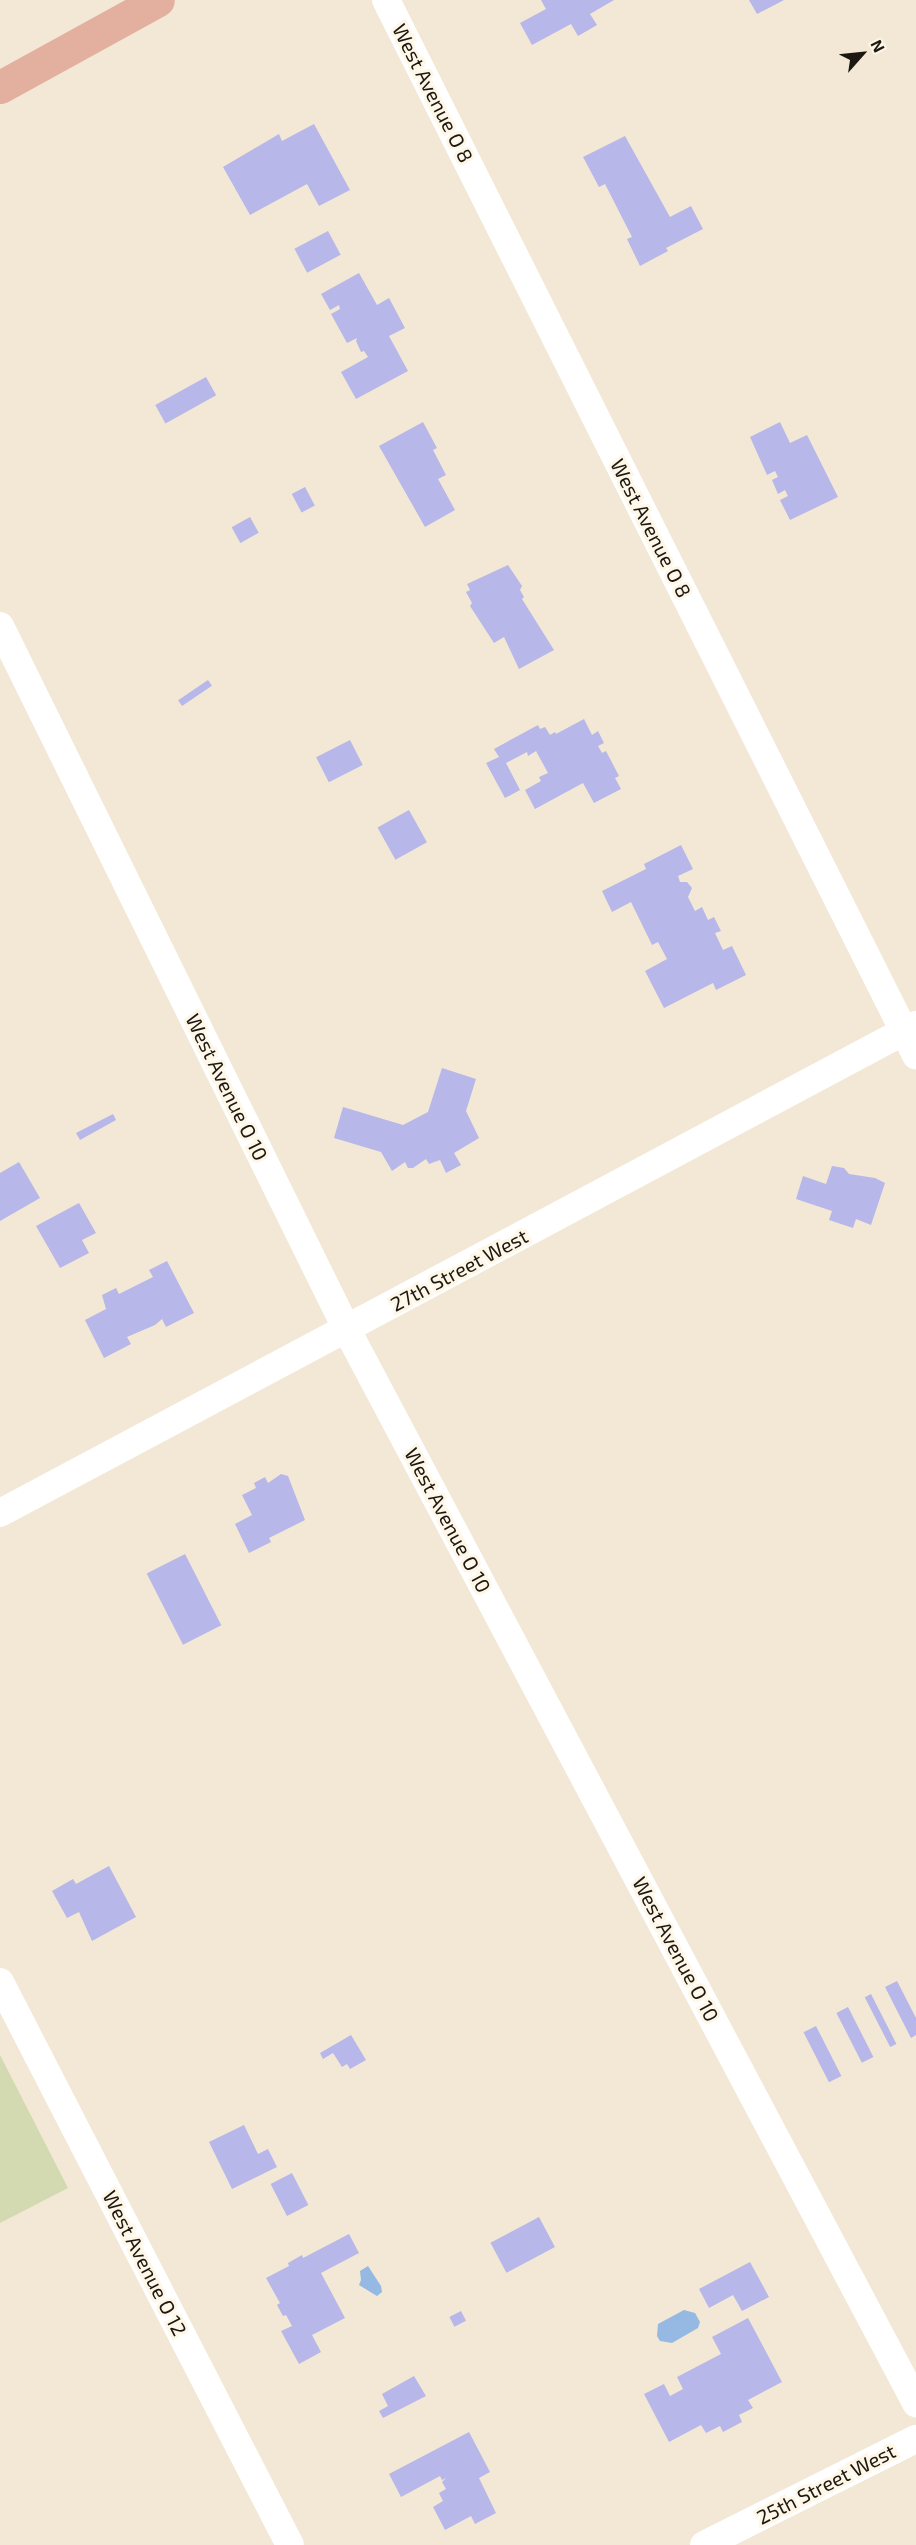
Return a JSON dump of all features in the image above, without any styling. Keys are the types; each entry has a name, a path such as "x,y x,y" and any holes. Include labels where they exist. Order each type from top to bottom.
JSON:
{"main road":[{"path":"0,87 158,0"}],"street":[{"name":"West Avenue O 8","path":"386,0 912,1037"},
{"name":"West Avenue O 10","path":"0,626 347,1330 916,2403"},
{"name":"27th Street West","path":"0,1513 912,1037"},
{"name":"West Avenue O 12","path":"0,1982 290,2545"},
{"name":"25th Street West","path":"704,2545 916,2439"}],"green space":[{"path":"0,2055 68,2188 0,2223"}],"water":[{"path":"368,2266 381,2286 382,2292 377,2296 359,2285 360,2271"},
{"path":"684,2310 695,2313 700,2322 698,2328 672,2343 660,2341 657,2336 658,2324"}],"building":[{"path":"541,0 614,0 590,14 597,25 578,36 571,24 532,45 520,23 546,9"},
{"path":"749,0 784,0 757,14"},
{"path":"314,124 350,190 319,206 307,184 250,215 223,167 279,134 282,141"},
{"path":"625,136 670,217 691,206 703,229 666,248 668,251 640,266 627,239 632,237 605,184 599,187 583,157"},
{"path":"328,231 341,255 307,273 294,249"},
{"path":"359,273 377,305 389,298 405,328 389,336 408,371 356,399 341,372 368,357 364,351 361,352 357,338 347,343 331,314 340,309 339,305 330,310 321,294"},
{"path":"206,377 216,395 165,423 155,405"},
{"path":"423,422 437,448 433,450 446,475 438,479 455,510 425,527 379,446"},
{"path":"780,422 790,443 807,435 838,497 790,520 780,500 788,496 785,490 778,494 772,480 778,477 775,471 767,475 750,437"},
{"path":"305,487 315,506 302,513 292,494"},
{"path":"250,517 259,533 240,543 232,527"},
{"path":"508,565 522,586 520,590 524,597 522,599 554,650 519,669 504,637 494,643 470,606 472,603 466,592 470,590 467,584"},
{"path":"208,680 212,686 182,706 178,700"},
{"path":"584,719 592,735 598,731 604,743 598,746 602,753 606,751 619,776 615,778 621,789 594,803 583,783 535,809 525,790 541,781 539,777 548,773 536,751 528,756 527,752 506,763 520,790 505,798 486,763 499,757 494,749 538,725 540,729 545,727 550,735"},
{"path":"350,740 363,765 329,782 316,757"},
{"path":"409,810 427,842 395,860 378,827"},
{"path":"681,845 693,869 678,876 680,882 687,882 692,888 688,897 695,911 702,907 708,920 714,917 721,931 715,933 723,950 732,946 746,975 716,990 713,983 664,1008 645,971 667,959 658,942 652,945 631,902 612,912 602,891 646,869 644,864"},
{"path":"442,1068 476,1079 466,1111 479,1138 454,1153 461,1165 446,1173 440,1160 429,1164 426,1159 413,1168 408,1168 405,1162 392,1171 381,1152 334,1138 343,1107 403,1125 428,1112"},
{"path":"113,1114 116,1120 80,1140 76,1133"},
{"path":"19,1162 40,1198 0,1221 0,1173"},
{"path":"832,1166 844,1168 849,1174 875,1178 885,1183 871,1225 856,1219 853,1228 829,1220 832,1211 796,1199 803,1176 826,1184"},
{"path":"79,1203 96,1233 82,1240 89,1253 60,1268 36,1226"},
{"path":"167,1261 194,1313 166,1327 162,1319 155,1325 127,1337 131,1344 104,1358 85,1320 106,1309 102,1295 116,1288 119,1294 153,1277 149,1270"},
{"path":"281,1474 288,1476 305,1520 269,1538 271,1542 249,1553 235,1524 252,1515 242,1495 256,1488 254,1483 265,1477 268,1483"},
{"path":"185,1554 221,1625 183,1645 147,1574"},
{"path":"109,1866 136,1917 92,1941 79,1912 67,1918 52,1891 73,1879 76,1884"},
{"path":"897,1981 916,2018 916,2035 911,2038 885,1987"},
{"path":"871,1994 896,2044 890,2047 865,1997"},
{"path":"848,2007 873,2057 862,2063 836,2013"},
{"path":"816,2026 841,2076 829,2082 804,2032"},
{"path":"351,2035 366,2060 350,2069 347,2064 342,2067 333,2053 323,2059 320,2053"},
{"path":"244,2125 258,2154 268,2149 277,2167 232,2189 209,2142"},
{"path":"292,2173 308,2205 287,2216 271,2184"},
{"path":"539,2217 555,2247 506,2273 490,2243"},
{"path":"349,2234 359,2253 321,2273 345,2318 312,2335 321,2352 299,2364 281,2331 292,2326 277,2305 280,2303 266,2278 289,2266 288,2263 302,2255 303,2258"},
{"path":"750,2262 769,2297 742,2311 733,2295 709,2308 699,2289"},
{"path":"461,2311 466,2321 454,2327 449,2317"},
{"path":"748,2318 782,2382 748,2400 753,2408 739,2415 742,2422 723,2432 720,2426 706,2433 701,2425 669,2442 644,2394 664,2384 670,2396 683,2389 677,2377 721,2354 712,2337"},
{"path":"414,2376 426,2396 383,2418 379,2411 388,2406 382,2394"},
{"path":"469,2432 490,2472 479,2478 496,2513 475,2524 471,2516 445,2530 433,2507 443,2501 439,2493 446,2489 442,2482 446,2478 442,2480 440,2476 401,2497 389,2474"}]}
